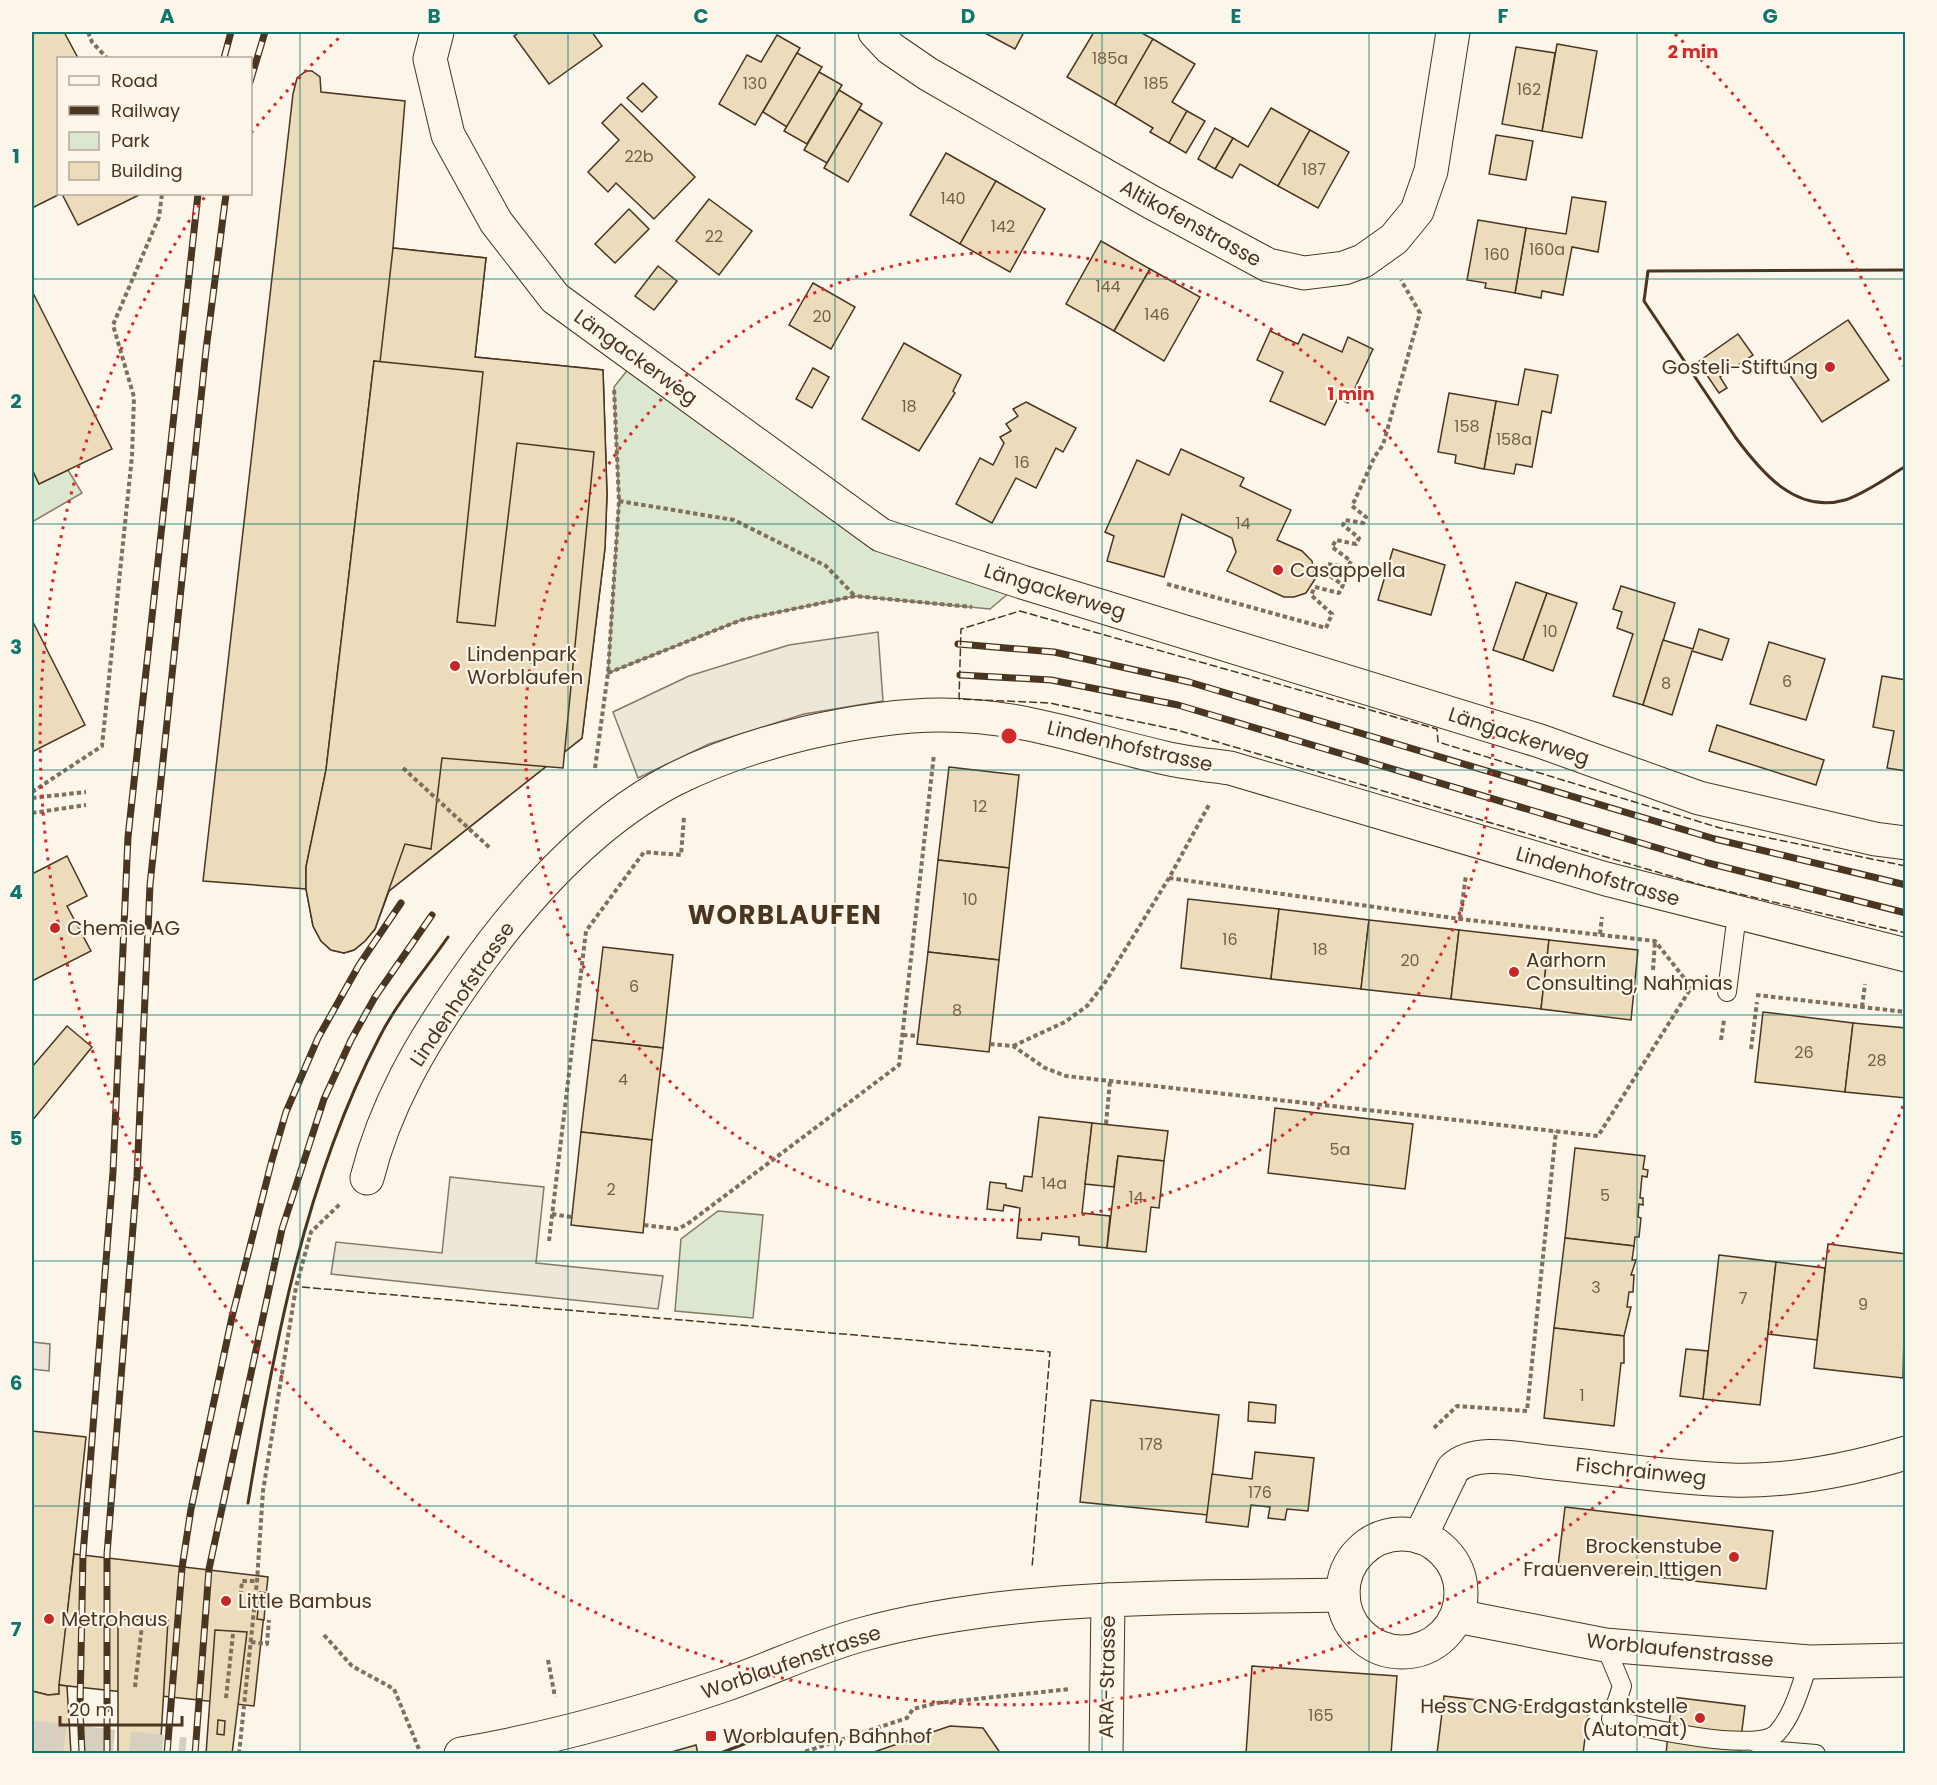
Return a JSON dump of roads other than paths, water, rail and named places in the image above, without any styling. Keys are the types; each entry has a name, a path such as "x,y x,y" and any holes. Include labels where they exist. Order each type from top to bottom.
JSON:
{"street":[{"name":"Längackerweg","path":"437,32 430,59 448,135 496,222 555,298 881,535 1022,582 1540,741 1699,798 1875,839 1905,843"},
{"name":"Altikofenstrasse","path":"875,32 890,48 928,74 1268,265 1304,273 1324,272 1363,261 1381,250 1394,238 1417,211 1428,184 1453,32"},
{"name":"Lindenhofstrasse","path":"367,1178 375,1147 396,1094 438,1021 496,938 531,897 584,845 625,810 670,782 728,756 783,739 852,724 939,715 976,716 1044,725 1166,758 1230,768 1606,879 1905,955"},
{"name":"Fischrainweg","path":"1420,1537 1453,1469 1458,1463 1474,1458 1522,1460 1732,1480 1828,1473 1905,1454"},
{"path":"1406,1534 1420,1537 1440,1547 1453,1563 1461,1585 1457,1616 1437,1641 1425,1648 1396,1652 1374,1645 1357,1632 1345,1609 1343,1595 1347,1572 1362,1550 1376,1540 1406,1534"},
{"name":"Worblaufenstrasse","path":"461,1754 552,1736 630,1714 725,1684 861,1635 970,1613 1108,1600 1343,1595"},
{"name":"ARA-Strasse","path":"1106,1754 1108,1600"},
{"name":"Worblaufenstrasse","path":"1457,1616 1605,1645 1809,1662 1905,1660"}],"lane":[{"path":"1727,992 1737,914"},
{"path":"1605,1645 1622,1686 1611,1719 1656,1732 1755,1742 1779,1750 1816,1754"},
{"path":"1755,1742 1775,1735 1789,1716 1809,1662"}],"tunnel":[{"path":"32,1737 185,1754"}],"railway":[{"path":"224,57 231,32"},
{"path":"252,75 265,32"},
{"path":"82,1754 80,1707 83,1555 113,1172 128,837 198,195"},
{"path":"107,1754 107,1554 137,1177 150,885 206,350 226,195"},
{"path":"958,644 1054,652 1189,682 1715,839 1906,885"},
{"path":"960,675 1051,680 1178,705 1708,863 1906,913"},
{"path":"167,1754 182,1568 191,1509 232,1317 272,1160 286,1112 318,1038 359,965 401,903"},
{"path":"195,1754 209,1569 282,1229 324,1099 351,1040 375,997 432,915"}],"place":[{"name":"Gosteli-Stiftung","path":"1830,367"},
{"name":"Casappella","path":"1278,570"},
{"name":"Lindenpark Worblaufen","path":"455,666"},
{"name":"Chemie AG","path":"55,928"},
{"name":"Aarhorn Consulting, Nahmias","path":"1514,972"},
{"name":"Brockenstube Frauenverein Ittigen","path":"1734,1557"},
{"name":"Little Bambus","path":"226,1601"},
{"name":"Metrohaus","path":"49,1619"},
{"name":"Hess CNG Erdgastankstelle (Automat)","path":"1700,1718"},
{"name":"Worblaufen, Bahnhof","path":"711,1736"}],"district":[{"name":"WORBLAUFEN","path":"785,915"}]}
